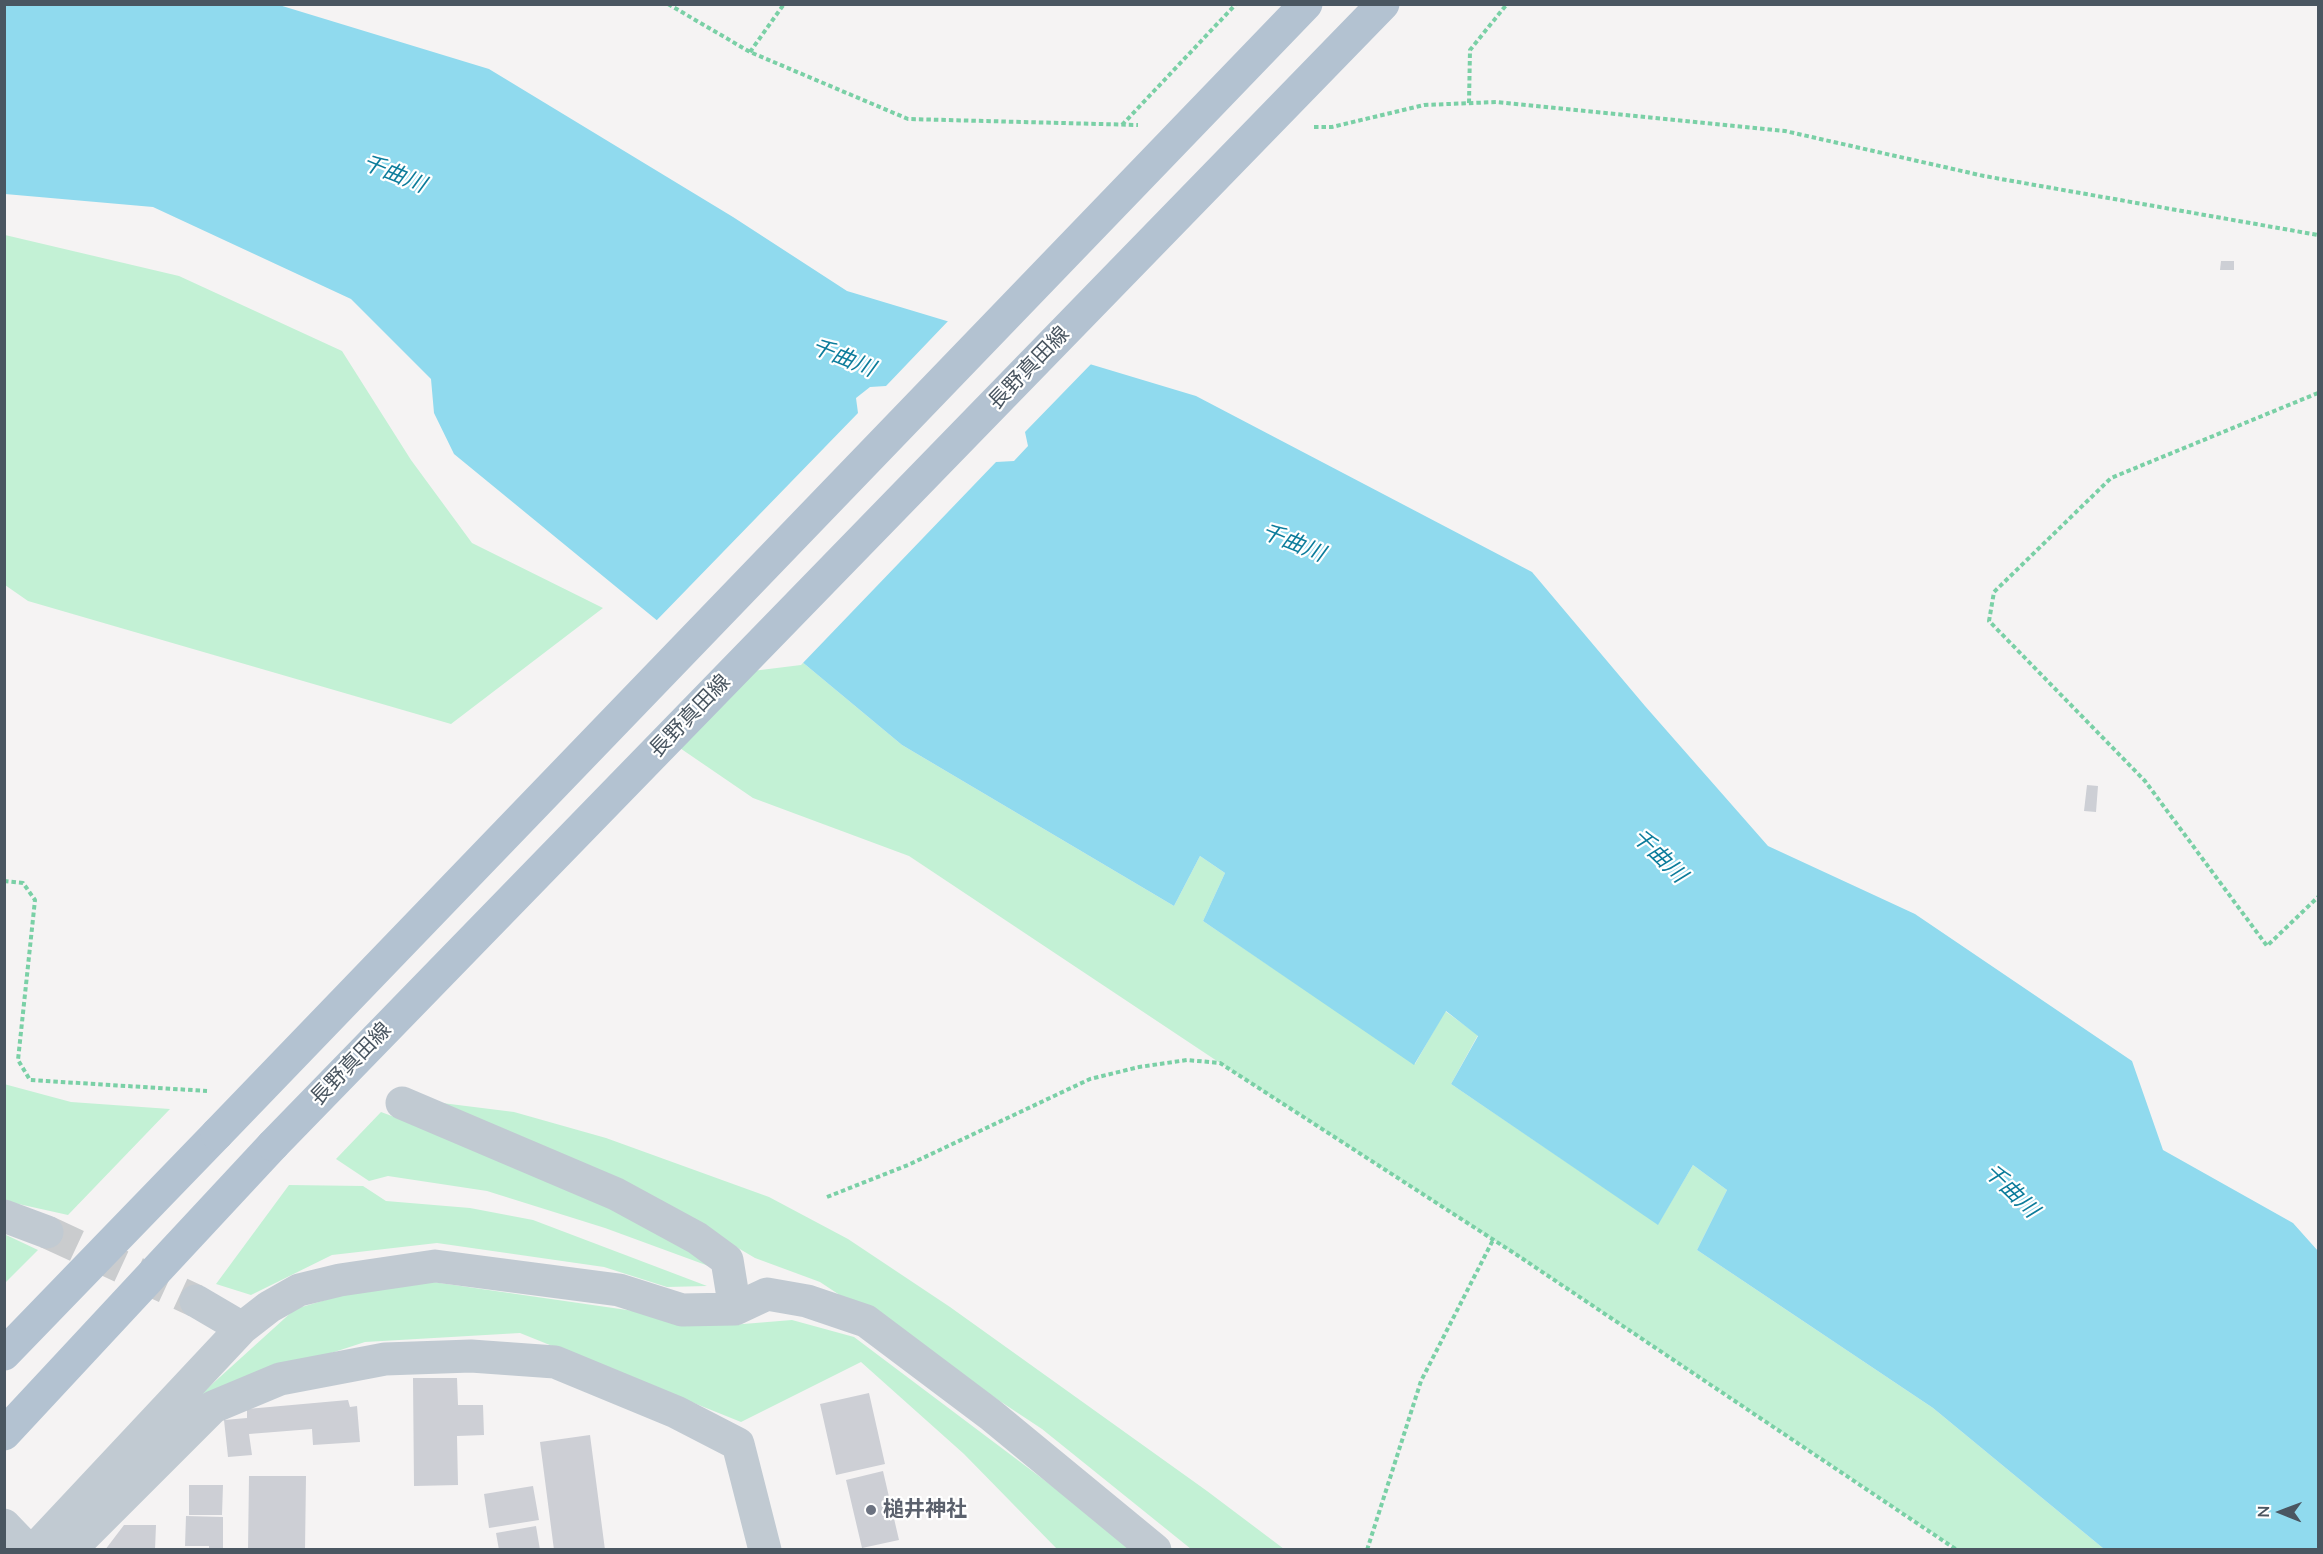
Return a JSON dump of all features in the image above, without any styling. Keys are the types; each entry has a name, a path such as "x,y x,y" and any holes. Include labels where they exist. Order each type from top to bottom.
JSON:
{"main road":[{"path":"4,1354 1306,4"},
{"name":"長野真田線","path":"4,1434 273,1145 1383,4"}],"street":[{"path":"402,1103 616,1194 697,1238 727,1260 735,1309"},
{"path":"4,1216 48,1232"},
{"path":"34,1550 242,1328 269,1307 299,1290 340,1280 435,1266 619,1290 682,1310 735,1309 767,1294 807,1301 866,1321 991,1415 1155,1550"},
{"path":"196,1301 242,1328"},
{"path":"70,1550 213,1407 280,1379 385,1359 471,1356 555,1362 676,1412 738,1443 765,1550"},
{"path":"4,1525 28,1550"}],"path":[{"path":"668,4 750,52 908,119 1146,125"},
{"path":"750,52 784,4"},
{"path":"1122,125 1236,4"},
{"path":"1469,103 1470,50 1507,4"},
{"path":"1309,127 1332,127 1424,105 1496,102 1785,130 1984,176 2319,235"},
{"path":"2319,393 2111,478 1994,592 1989,621 2145,781 2266,946 2319,897"},
{"path":"4,881 23,883 35,900 18,1060 30,1080 216,1091"},
{"path":"827,1197 908,1165 1090,1079 1139,1067 1187,1060 1220,1063 1493,1240 1958,1550"},
{"path":"1367,1550 1421,1381 1493,1240"}],"green space":[{"path":"5,235 179,276 342,351 411,460 472,543 603,608 451,724 28,601 5,585"},
{"path":"801,661 902,745 1174,906 1200,856 1225,873 1203,921 1415,1064 1445,1011 1478,1035 1451,1084 1658,1224 1693,1165 1727,1190 1697,1250 1933,1408 2104,1549 1957,1549 1517,1255 1220,1063 909,856 753,798 655,731 720,672"},
{"path":"4,1084 71,1102 170,1109 68,1215 5,1201"},
{"path":"434,1102 514,1112 606,1138 769,1197 848,1239 950,1307 1284,1549 1191,1549 1042,1429 820,1282 755,1258 628,1183"},
{"path":"381,1112 568,1181 709,1253 714,1268 605,1228 487,1191 388,1176 369,1181 336,1159"},
{"path":"289,1185 363,1186 386,1201 470,1208 533,1220 707,1286 667,1287 604,1267 437,1243 332,1255 251,1295 216,1284"},
{"path":"4,1234 38,1250 5,1283 4,1283"},
{"path":"433,1282 731,1325 792,1320 854,1337 1136,1549 1057,1549 964,1454 861,1362 741,1422 520,1333 365,1342 199,1396 295,1309 366,1288"}],"water":[{"name":"千曲川","path":"4,5 279,5 489,69 733,217 847,291 1196,396 1532,572 1645,706 1768,846 1915,914 2132,1061 2163,1150 2293,1223 2318,1251 2318,1549 2104,1549 1933,1408 1697,1250 1727,1190 1693,1165 1658,1225 1451,1084 1478,1036 1446,1011 1414,1065 1203,921 1225,873 1200,856 1174,906 902,745 801,661 720,672 454,454 434,413 431,379 351,299 153,207 5,194"}],"pier":[{"path":"950,319 1093,362 1025,432 1028,446 1014,461 996,462 801,665 720,675 655,622 858,413 856,398 870,387 886,386"}],"building":[{"path":"2221,261 2234,261 2234,270 2220,270"},
{"path":"2087,785 2098,786 2096,812 2084,811"},
{"path":"413,1378 457,1378 458,1405 483,1405 484,1435 457,1436 458,1485 414,1486"},
{"path":"869,1393 885,1464 836,1475 820,1404"},
{"path":"348,1400 350,1407 357,1406 360,1442 313,1445 312,1429 249,1434 252,1455 228,1457 224,1420 247,1418 247,1409"},
{"path":"590,1435 605,1550 554,1550 540,1442"},
{"path":"883,1471 899,1540 862,1548 846,1480"},
{"path":"249,1476 306,1476 305,1550 248,1550"},
{"path":"189,1485 223,1485 222,1515 189,1515"},
{"path":"533,1486 539,1520 489,1528 484,1494"},
{"path":"186,1516 223,1517 223,1550 209,1550 209,1546 185,1546"},
{"path":"124,1525 156,1525 155,1550 105,1550"},
{"path":"536,1526 540,1550 499,1550 496,1533"}],"tunnel":[{"path":"47,1232 196,1301"}],"place":[{"name":"槌井神社","path":"871,1510"}]}
